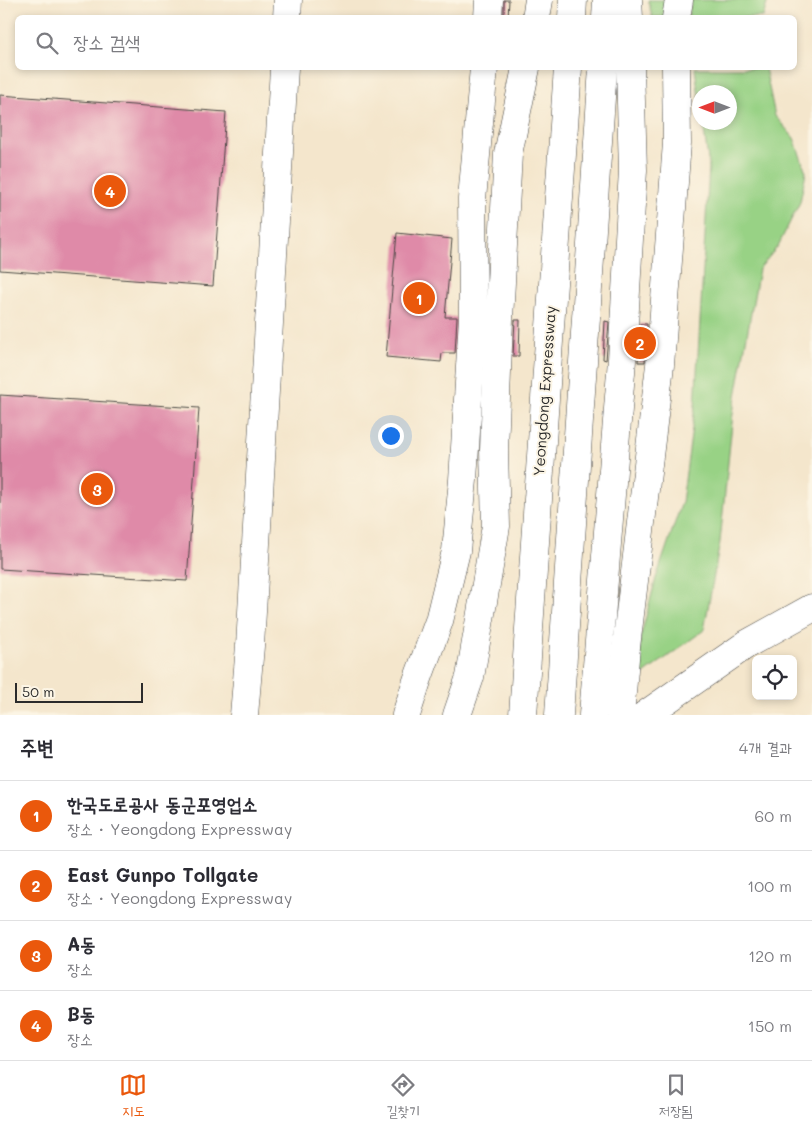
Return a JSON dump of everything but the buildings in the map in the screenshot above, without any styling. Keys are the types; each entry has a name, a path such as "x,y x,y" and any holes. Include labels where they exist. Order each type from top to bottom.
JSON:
{"main road":[{"path":"288,0 288,15"},
{"path":"488,15 489,0"},
{"path":"537,15 540,0"},
{"path":"572,15 573,0"},
{"path":"606,15 607,0"},
{"path":"628,0 629,15"},
{"path":"676,15 679,0"},
{"path":"244,715 251,627 284,70"},
{"path":"406,715 439,621 456,550 463,480 472,318 472,199 484,70"},
{"path":"457,715 470,676 496,526 494,441 508,154 526,70"},
{"name":"Yeongdong Expressway","path":"523,715 568,70"},
{"path":"558,715 603,70"},
{"path":"594,704 623,341 633,170 630,70"},
{"path":"620,715 626,646 660,364 678,143 676,70"},
{"path":"645,715 747,644 812,608"}],"green space":[{"path":"648,0 670,0 667,15 652,15"},
{"path":"691,0 768,0 764,15 688,15"},
{"path":"695,70 765,70 775,116 794,138 806,172 800,202 778,246 759,269 733,413 720,542 704,630 641,676 640,639 656,578 682,502 695,406 709,167 704,130 737,130 737,85 697,85"}],"place":[{"name":"B동","path":"110,191"},
{"name":"한국도로공사 동군포영업소","path":"419,298"},
{"name":"East Gunpo Tollgate","path":"640,343"},
{"name":"A동","path":"97,489"}]}
